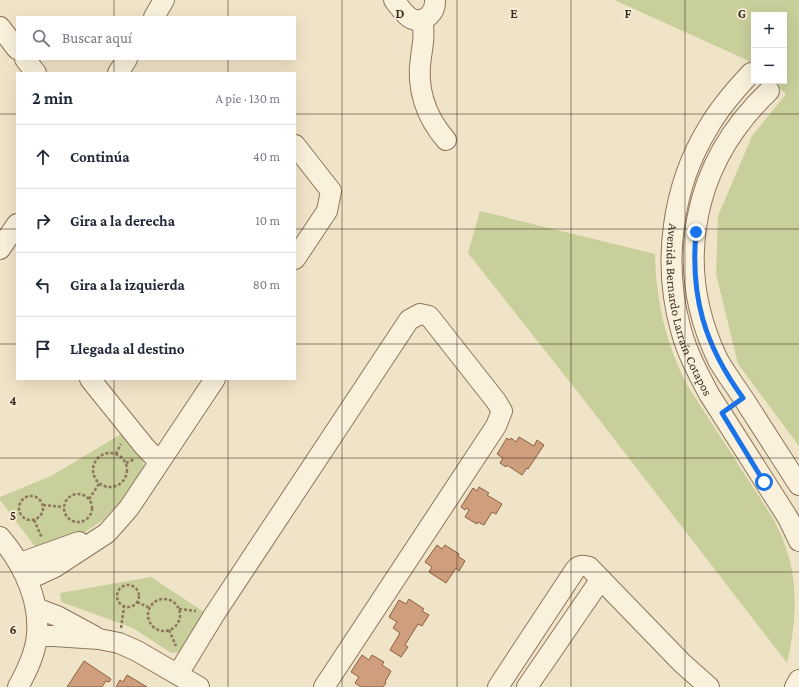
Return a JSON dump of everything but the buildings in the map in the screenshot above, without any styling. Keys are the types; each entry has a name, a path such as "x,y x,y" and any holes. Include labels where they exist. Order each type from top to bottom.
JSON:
{"street":[{"path":"155,16 164,0"},
{"path":"394,0 412,19 422,20 427,18 434,10 435,0"},
{"path":"422,20 424,36 420,68 422,93 430,117 446,140"},
{"path":"0,27 16,48"},
{"path":"26,60 35,72"},
{"path":"119,72 126,60"},
{"name":"Avenida Bernardo Larraín Cotapos","path":"751,73 720,108 708,128 688,170 680,192 675,214 671,261 672,284 683,337 698,373 709,394 788,518 799,541"},
{"path":"735,90 753,106"},
{"name":"Avenida Bernardo Larraín Cotapos","path":"769,91 753,106 729,138 710,174 699,212 694,252 694,275 702,319 719,361 799,485"},
{"path":"296,146 331,191 328,211 296,258"},
{"path":"0,249 16,225"},
{"path":"178,674 214,615 409,320 420,314 429,316 496,401 502,411 496,426 324,687"},
{"path":"91,380 144,446 159,462"},
{"path":"24,571 107,533 129,508 214,380"},
{"path":"722,413 743,398"},
{"path":"0,537 24,571 36,608 37,636 25,676 18,687"},
{"path":"498,687 575,570 584,565 589,567 682,663 709,687"},
{"path":"527,687 601,579"},
{"path":"36,608 57,616 99,639"},
{"path":"37,636 99,639 119,643 137,651 199,687"}],"path":[{"path":"108,453 113,453 123,458 128,469 125,480 116,487 99,484 93,474 93,468 98,458 108,453"},
{"path":"89,499 99,484"},
{"path":"80,494 89,499 91,503 91,512 89,517 82,522 72,522 65,516 63,507 67,498 71,495 80,494"},
{"path":"27,496 35,496 42,505 42,512 34,520 25,519 19,513 18,505 20,501 27,496"},
{"path":"42,505 63,507"},
{"path":"122,586 133,586 139,594 137,602 132,606 124,607 117,599 117,592 122,586"},
{"path":"162,599 172,601 179,609 180,619 174,628 164,631 158,630 151,623 149,618 150,608 157,601 162,599"},
{"path":"137,602 150,608"}],"green space":[{"path":"614,0 799,0 799,446 738,364 716,274 718,216 752,136 786,94 774,84 787,84 787,12 751,12 751,63 747,60"},
{"path":"480,211 655,254 657,288 660,305 673,353 687,385 773,518 782,536 788,554 792,571 795,607 794,625 787,663 584,400 468,253"},
{"path":"121,434 143,460 144,468 124,497 103,520 76,538 36,548 0,500 0,497 51,476"},
{"path":"151,577 207,614 181,652 171,653 133,628 61,602 60,593"}],"route":[{"path":"696,232 694,275 702,319 719,361 743,398 722,413 764,482"}]}
